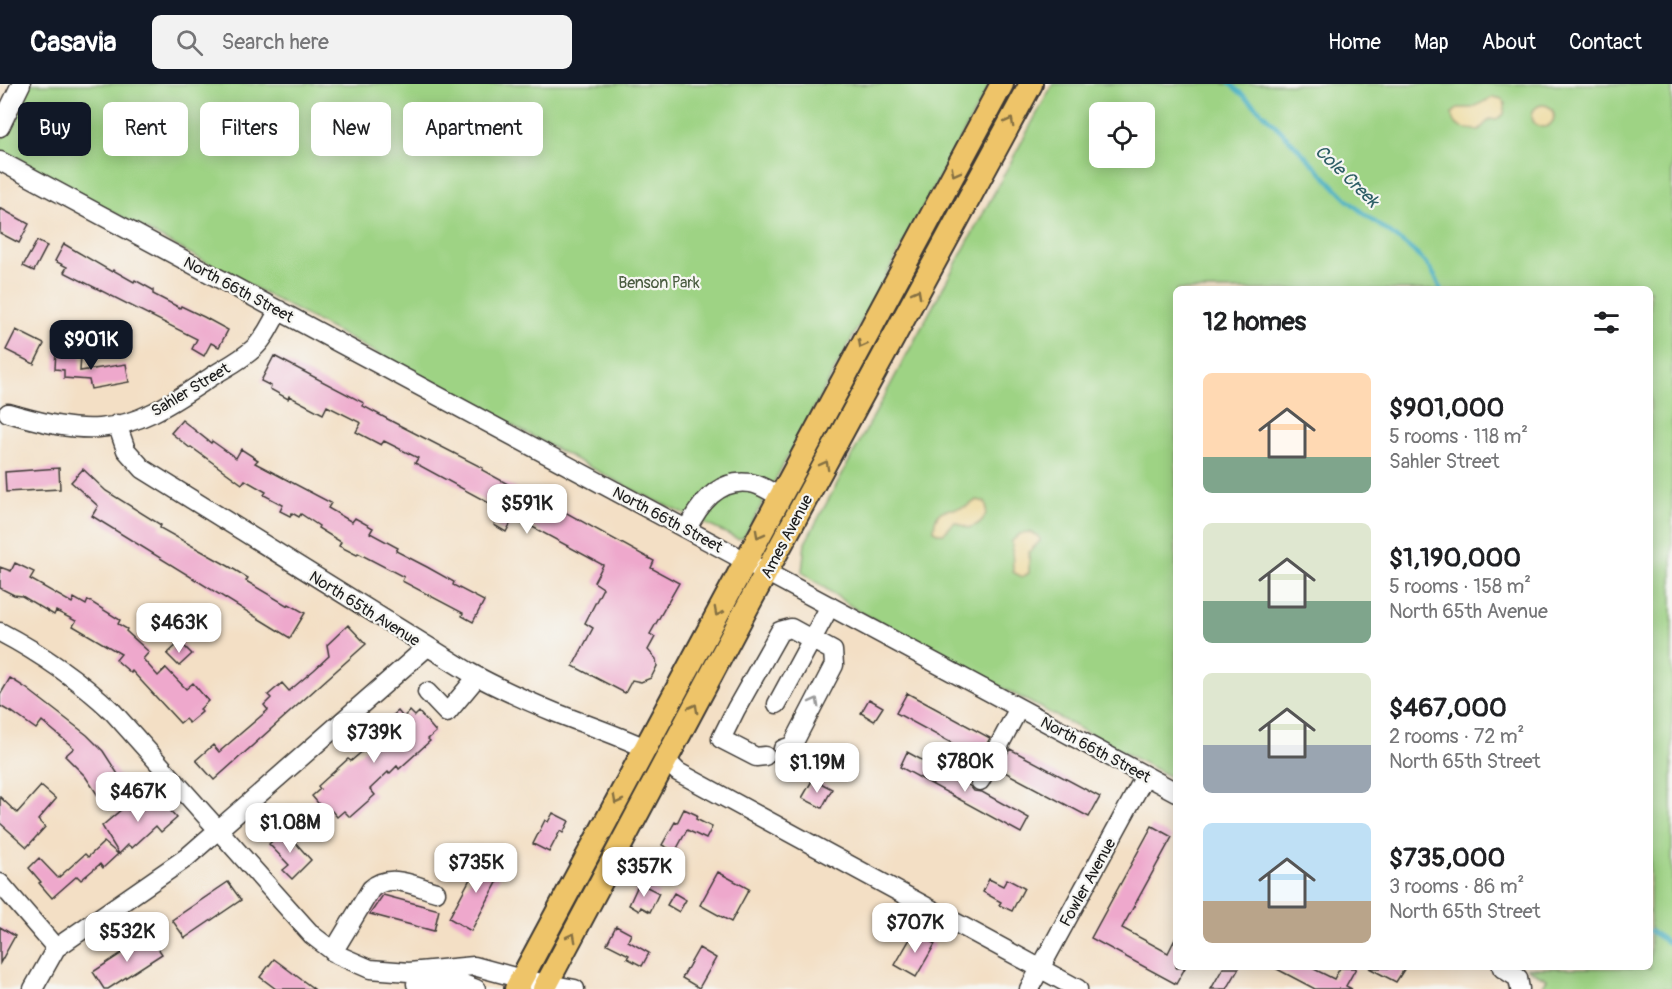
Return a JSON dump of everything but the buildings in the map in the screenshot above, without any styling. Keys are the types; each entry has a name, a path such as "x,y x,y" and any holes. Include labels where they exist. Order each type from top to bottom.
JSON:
{"main road":[{"name":"Ames Avenue","path":"519,984 1002,84"},
{"name":"Ames Avenue","path":"546,986 767,571 1031,84"}],"street":[{"path":"0,127 21,84"},
{"name":"North 66th Street","path":"0,162 1173,790"},
{"name":"Sahler Street","path":"8,413 73,428 101,428 134,422 150,415 255,348 279,310"},
{"name":"North 65th Avenue","path":"117,424 126,450 134,462 143,469 428,647 477,677 554,712 621,736 645,748"},
{"path":"687,529 704,501 725,485 737,482 750,483 780,496"},
{"path":"777,704 830,606"},
{"path":"765,756 756,758 721,739 780,631 791,628 832,651 834,665 792,746 783,749"},
{"path":"0,632 58,665 87,687 113,712 312,935 333,952 370,969 396,972 416,981 463,984 476,989"},
{"path":"33,989 56,948 186,858 428,647"},
{"path":"427,692 447,713 477,677"},
{"path":"980,781 1019,708"},
{"path":"666,760 678,772 1078,989"},
{"name":"Fowler Avenue","path":"1029,989 1145,776"},
{"path":"333,952 376,884 394,880 436,892"},
{"path":"0,883 56,948"},
{"path":"416,981 464,966 490,969 519,984 574,989"},
{"path":"482,989 490,969"},
{"path":"1506,970 1515,975 1520,985"}],"green space":[{"name":"Benson Park","path":"30,84 990,84 744,537 738,539 633,490 0,152 0,141 18,107 18,156 91,156 91,102 21,102"},
{"path":"1053,84 1672,84 1672,989 1541,989 1547,979 1530,970 1653,970 1653,286 1173,286 1173,778 858,611 802,572 805,543"}],"sand":[{"path":"1493,97 1502,99 1505,104 1504,114 1496,120 1490,119 1479,130 1465,129 1458,126 1453,119 1452,114 1458,108 1472,108"},
{"path":"1543,105 1551,108 1554,116 1551,124 1543,127 1535,124 1532,116 1535,108"},
{"path":"977,500 985,502 986,511 983,519 977,524 968,528 955,522 944,533 937,533 934,530 937,516 940,513 966,506"},
{"path":"1030,532 1039,536 1040,541 1029,552 1029,573 1022,577 1013,572 1012,541 1020,534"}],"waterway":[{"name":"Cole Creek","path":"1230,84 1276,125 1359,210 1413,251 1435,276 1439,286"},
{"name":"Cole Creek","path":"1653,933 1672,945"}]}
